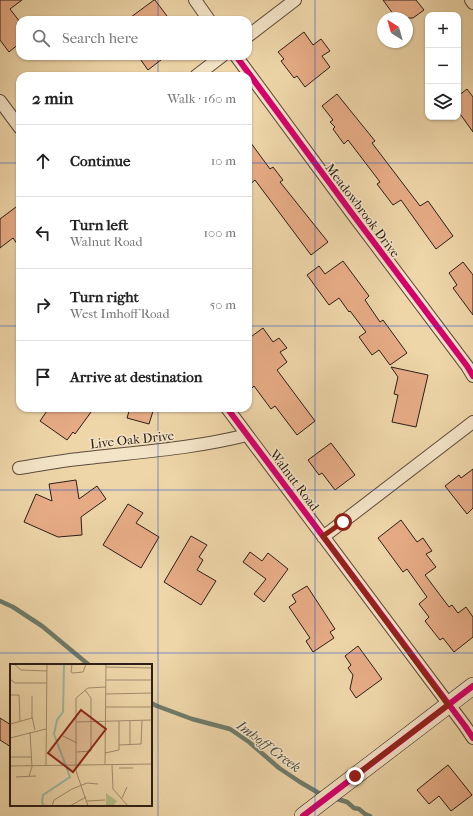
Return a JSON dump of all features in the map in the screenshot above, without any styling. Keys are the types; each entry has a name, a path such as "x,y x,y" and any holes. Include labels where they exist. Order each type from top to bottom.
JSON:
{"street":[{"path":"194,0 207,16"},
{"path":"252,33 294,0"},
{"path":"201,72 217,60"},
{"name":"Meadowbrook Drive","path":"239,60 248,72"},
{"name":"Meadowbrook Drive","path":"252,78 473,376"},
{"path":"0,101 16,123"},
{"name":"Walnut Road","path":"230,412 473,738"},
{"path":"323,536 473,422"},
{"name":"Live Oak Drive","path":"18,468 76,459 230,440 247,435"},
{"path":"304,815 473,686"}],"building":[{"path":"0,0 22,0 10,9 16,17 16,46 9,52 0,40"},
{"path":"155,0 167,16 132,16"},
{"path":"383,0 416,0 424,10 413,18 413,12 392,12"},
{"path":"304,32 313,45 321,39 330,51 322,56 330,67 305,87 297,76 294,78 281,61 284,59 278,52"},
{"path":"141,60 161,60 148,70"},
{"path":"467,89 473,97 473,132 461,115 461,94"},
{"path":"337,94 375,141 372,143 420,206 428,201 453,236 436,249 401,200 393,205 377,184 380,182 348,140 344,144 333,129 335,127 330,122 333,120 322,106"},
{"path":"252,144 270,169 273,167 283,180 280,182 328,242 311,255 255,180 252,183"},
{"path":"16,207 16,242 13,238 0,248 0,219"},
{"path":"343,261 369,296 365,300 380,322 383,320 407,353 390,365 379,350 372,355 359,337 366,332 339,298 329,305 307,275 319,266 325,274"},
{"path":"463,262 473,275 473,315 453,288 457,285 449,273"},
{"path":"263,328 273,342 279,338 287,348 280,352 287,362 277,370 315,421 297,435 275,406 271,409 254,386 252,388 252,336"},
{"path":"391,367 428,375 416,427 392,422 398,395 394,394 398,377"},
{"path":"46,412 91,412 75,434 73,432 67,440 40,421"},
{"path":"129,412 153,412 149,424 127,418"},
{"path":"331,443 355,475 335,490 322,473 319,475 308,460"},
{"path":"473,469 473,508 467,514 445,486 459,475 461,478"},
{"path":"76,480 79,499 97,486 106,499 81,517 82,535 58,537 24,522 36,494 52,501 49,484"},
{"path":"128,504 143,513 136,523 159,537 141,568 103,545"},
{"path":"401,520 417,542 423,538 432,551 426,554 436,567 425,575 449,607 452,605 458,613 466,607 473,617 473,637 454,652 443,638 440,640 425,621 429,617 419,604 427,597 407,569 403,572 378,538"},
{"path":"191,536 207,545 199,557 203,560 197,570 216,581 201,605 164,582"},
{"path":"250,552 262,561 268,553 288,569 264,602 254,594 266,579 243,562"},
{"path":"307,586 335,629 330,632 334,638 313,652 306,641 310,638 289,607 296,602 292,595"},
{"path":"358,646 382,679 356,698 350,689 353,675 348,668 351,665 345,656"},
{"path":"0,718 10,724 10,746 0,740"},
{"path":"448,765 472,795 451,811 439,796 429,804 417,790"}],"waterway":[{"name":"Imhoff Creek","path":"0,601 13,607 42,626 88,664"},
{"name":"Imhoff Creek","path":"152,704 192,719 230,729 249,742 279,768 323,795"},
{"name":"Imhoff Creek","path":"334,798 347,802 354,808 359,809 370,816"}],"cycle path":[{"path":"239,60 248,72"},
{"path":"252,78 473,376"},
{"path":"230,412 473,738"},
{"path":"303,816 473,686"}],"route":[{"path":"343,522 323,536 448,705 355,776"}]}
